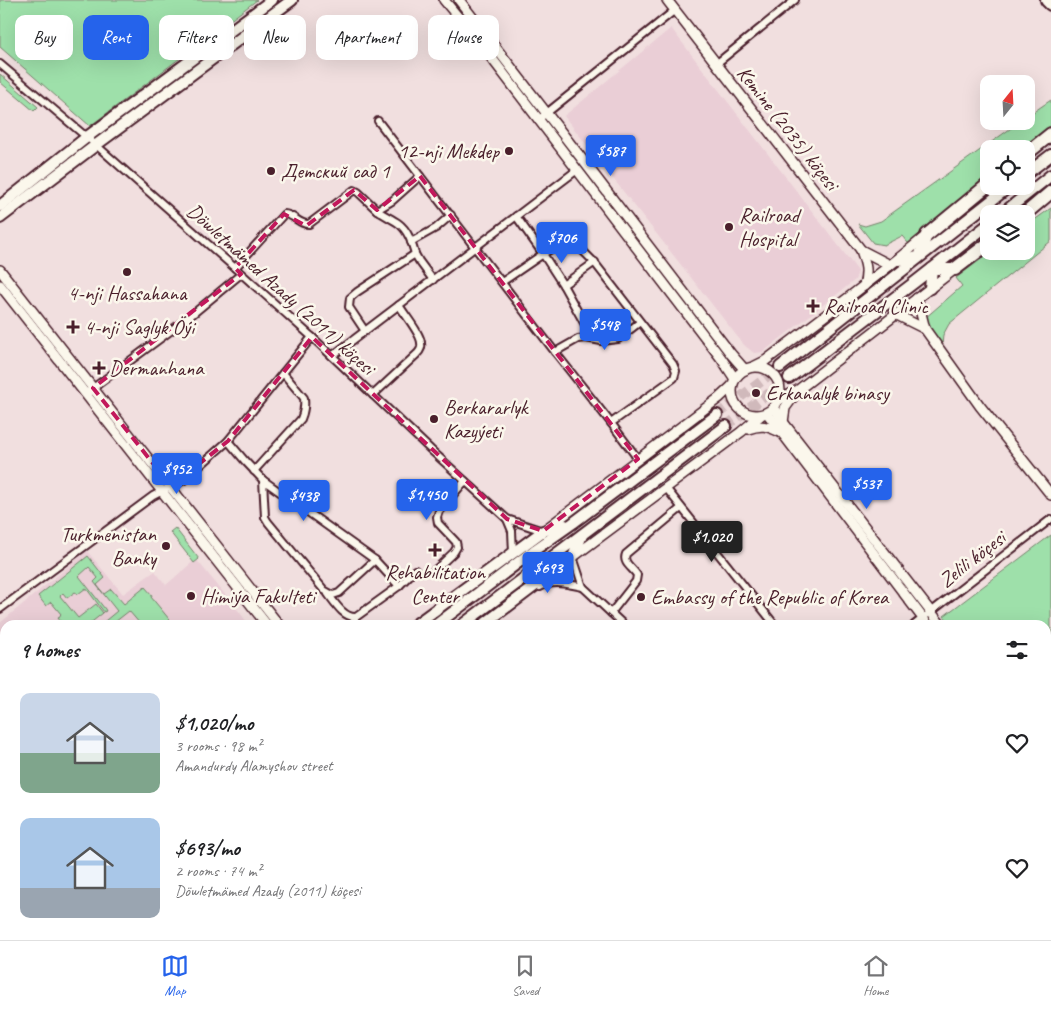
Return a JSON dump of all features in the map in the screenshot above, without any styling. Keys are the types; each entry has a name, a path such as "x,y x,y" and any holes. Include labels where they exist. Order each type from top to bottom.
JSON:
{"highway":[{"path":"1048,0 1051,4"},
{"path":"1035,147 1051,134"},
{"path":"927,234 980,191"},
{"path":"1035,206 1051,192"},
{"path":"955,270 980,250"}],"main road":[{"path":"0,206 87,137 272,0"},
{"path":"0,218 292,0"},
{"path":"444,0 487,52 721,358 734,382 732,394 738,408 744,413 752,415 770,409 780,392 775,376 761,368 749,368 731,354 459,0"},
{"name":"Kemine (2035) köçesi","path":"667,0 861,250 894,262"},
{"path":"1035,167 1051,155"},
{"path":"1014,205 1051,176"},
{"path":"780,367 998,195"},
{"path":"789,378 980,231"},
{"path":"919,257 927,234"},
{"path":"422,620 719,398 740,373 765,361 894,262 927,234"},
{"path":"861,250 867,272 863,286"},
{"path":"894,262 919,257"},
{"path":"932,269 955,270"},
{"path":"930,288 932,269"},
{"path":"0,270 274,620"},
{"path":"489,620 770,409 798,390 955,270"},
{"path":"0,285 263,620"},
{"path":"917,298 925,329 980,406 1050,493"},
{"path":"895,314 925,329"},
{"path":"731,354 750,362 765,361"},
{"path":"719,398 728,376 721,358"},
{"path":"783,422 785,408 798,390"},
{"path":"770,409 783,422 936,620"},
{"path":"770,409 783,434 923,620"},
{"path":"443,620 717,415"},
{"path":"741,432 757,425 768,426 783,434"},
{"path":"469,620 726,426"},
{"path":"543,531 573,523"},
{"path":"573,557 582,534"},
{"path":"487,586 513,553"},
{"path":"492,602 514,601"}],"street":[{"path":"716,64 795,0"},
{"path":"538,120 675,10"},
{"name":"Döwletmämed Azady (2011) köçesi","path":"0,64 87,137 235,268 507,518 543,531"},
{"path":"378,120 638,459"},
{"path":"332,356 577,170"},
{"path":"377,210 392,201 420,176"},
{"path":"235,268 284,214 289,214 303,224 309,224 354,190 377,210 400,224 408,235 419,261 433,280"},
{"path":"411,242 436,228 450,215"},
{"path":"516,216 543,254 593,339"},
{"path":"502,282 563,241 571,240 594,262 673,364 676,371 674,378 611,423"},
{"path":"364,331 349,307 350,298 416,254"},
{"path":"563,286 594,262"},
{"path":"85,394 188,318 241,274"},
{"path":"373,395 421,349 422,344 419,336 399,305"},
{"path":"555,352 578,339 586,338 601,341 618,338 640,322"},
{"path":"0,609 153,496 184,480 228,441 312,337"},
{"path":"254,471 301,419 303,414 304,398 283,372"},
{"path":"228,441 263,480 375,560 399,586"},
{"path":"263,480 265,517 268,522 346,615 356,617 399,586 415,570"},
{"path":"433,572 457,547 456,542 438,522 439,510 465,481"},
{"path":"666,488 771,620"},
{"path":"611,612 636,581 637,575 625,562 626,554 681,508"},
{"path":"507,518 512,531 513,553"},
{"name":"Zelili köçesi","path":"926,620 930,612 1051,519"},
{"path":"573,557 583,587 619,620"},
{"path":"324,590 333,595 339,594 375,560"},
{"path":"514,601 546,584 559,583 583,587"}],"highlighted area":[{"path":"420,176 638,459 543,531 507,519 312,337 228,441 171,486 93,388 241,274 235,268 284,214 306,226 354,190 377,210"}],"shaded area":[{"path":"671,28 858,271 855,280 763,352 754,353 744,345 564,116"},
{"path":"87,551 123,594 155,571 166,585 196,559 245,620 4,620"}],"green space":[{"path":"0,0 257,0 234,17 234,15 159,15 159,60 177,60 90,126 0,47"},
{"path":"0,74 38,107 34,111 0,82"},
{"path":"1051,100 1051,128 1035,141 994,140 1008,130 1035,130 1035,111"},
{"path":"980,150 980,185 908,243 902,236 884,245 873,243 858,224 865,226 881,221"},
{"path":"1051,208 1051,241 1035,254 1035,220"},
{"path":"980,260 1028,260 949,324 943,335 942,346 924,319 962,286 956,278"},
{"path":"175,528 199,559 194,563 170,532"},
{"path":"1051,535 1051,620 947,620 944,616"},
{"path":"88,556 105,578 97,585 104,594 111,589 124,604 145,587 170,620 137,620 129,611 118,620 106,620 117,611 94,582 98,578 89,567 79,576 106,611 104,612 86,588 78,594 75,592 67,598 63,593 60,596 78,618 96,604 103,613 94,620 59,620 58,618 61,614 51,602 46,606 38,596"}],"tunnel":[{"path":"717,415 780,367"},
{"path":"726,426 789,378"}],"place":[{"name":"12-nji Mekdep","path":"509,151"},
{"name":"Детский сад 1","path":"271,171"},
{"name":"Railroad Hospital","path":"729,227"},
{"name":"4-nji Hassahana","path":"127,272"},
{"name":"Railroad Clinic","path":"813,306"},
{"name":"4-nji Saglyk Öýi","path":"73,327"},
{"name":"Dermanhana","path":"99,368"},
{"name":"Erkanalyk binasy","path":"756,393"},
{"name":"Berkararlyk Kazyýeti","path":"434,419"},
{"name":"Turkmenistan Banky","path":"166,546"},
{"name":"Rehabilitation Center","path":"435,550"},
{"name":"Himiýa Fakulteti","path":"191,596"},
{"name":"Embassy of the Republic of Korea","path":"641,597"}]}
